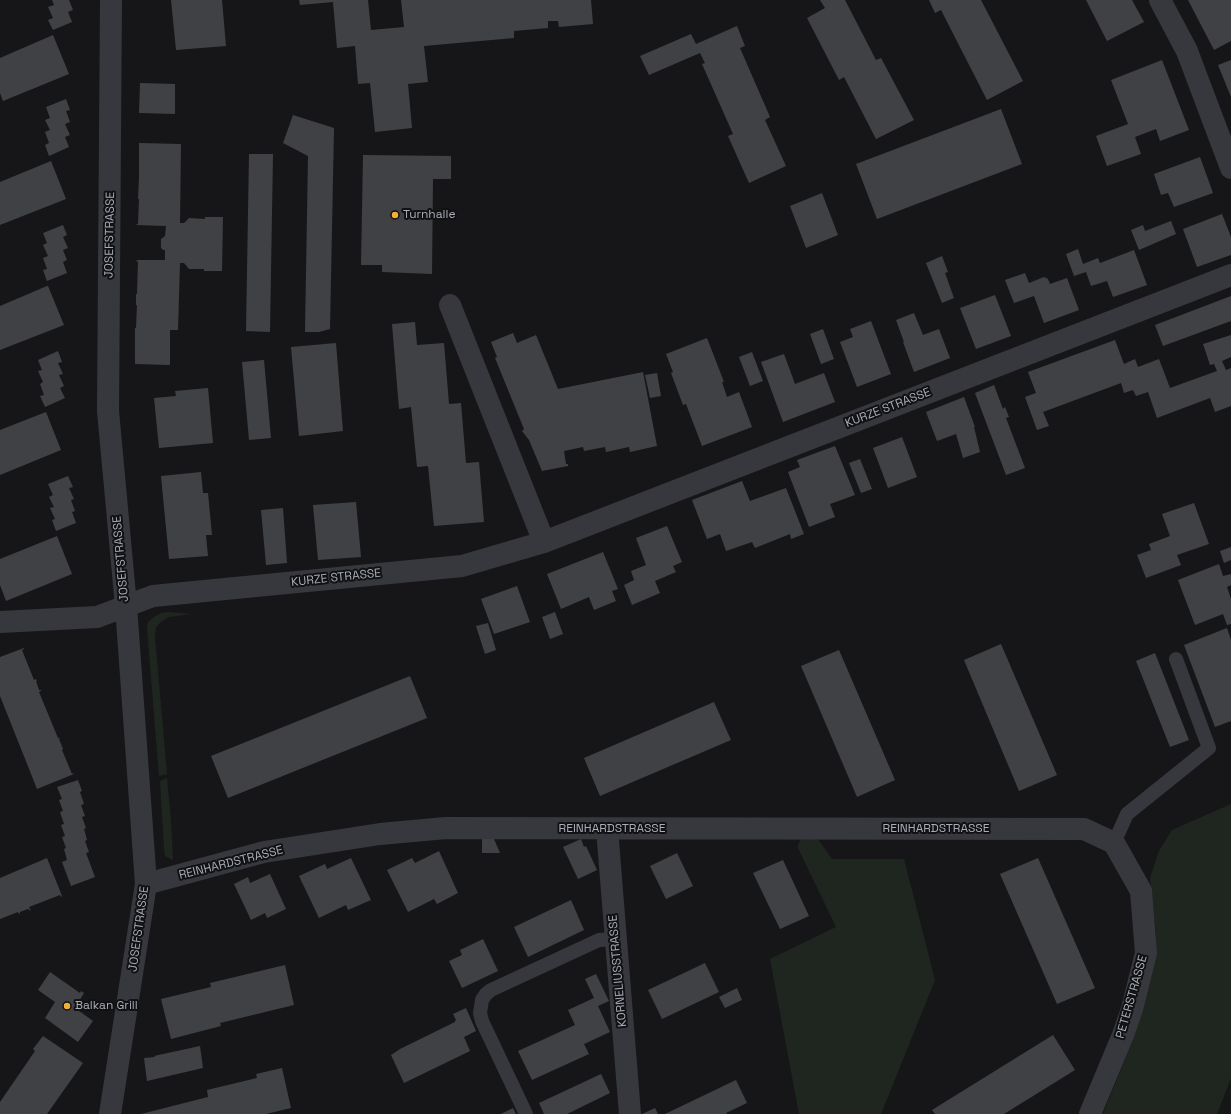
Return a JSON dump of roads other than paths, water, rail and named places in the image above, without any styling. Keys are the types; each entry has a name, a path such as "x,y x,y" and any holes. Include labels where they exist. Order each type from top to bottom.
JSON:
{"street":[{"name":"JOSEFSTRASSE","path":"110,1114 146,884 126,606 108,410 111,0"},
{"path":"1160,0 1187,50 1231,168"},
{"name":"KURZE STRASSE","path":"0,622 97,617 152,596 462,566 544,542 1231,275"},
{"path":"450,305 544,542"},
{"name":"REINHARDSTRASSE","path":"146,884 264,852 380,834 446,828 1084,829 1114,844"},
{"name":"KORNELIUSSTRASSE","path":"607,829 630,1114"},
{"name":"PETERSTRASSE","path":"1090,1114 1123,1035 1132,1009 1146,953 1141,891 1114,844"}],"lane":[{"path":"1114,844 1127,814 1210,748 1176,658"},
{"path":"526,1114 482,1021 480,1013 482,1000 491,990 599,940 616,939"}],"place":[{"name":"Turnhalle","path":"395,215"},
{"name":"Balkan Grill","path":"67,1006"}]}
